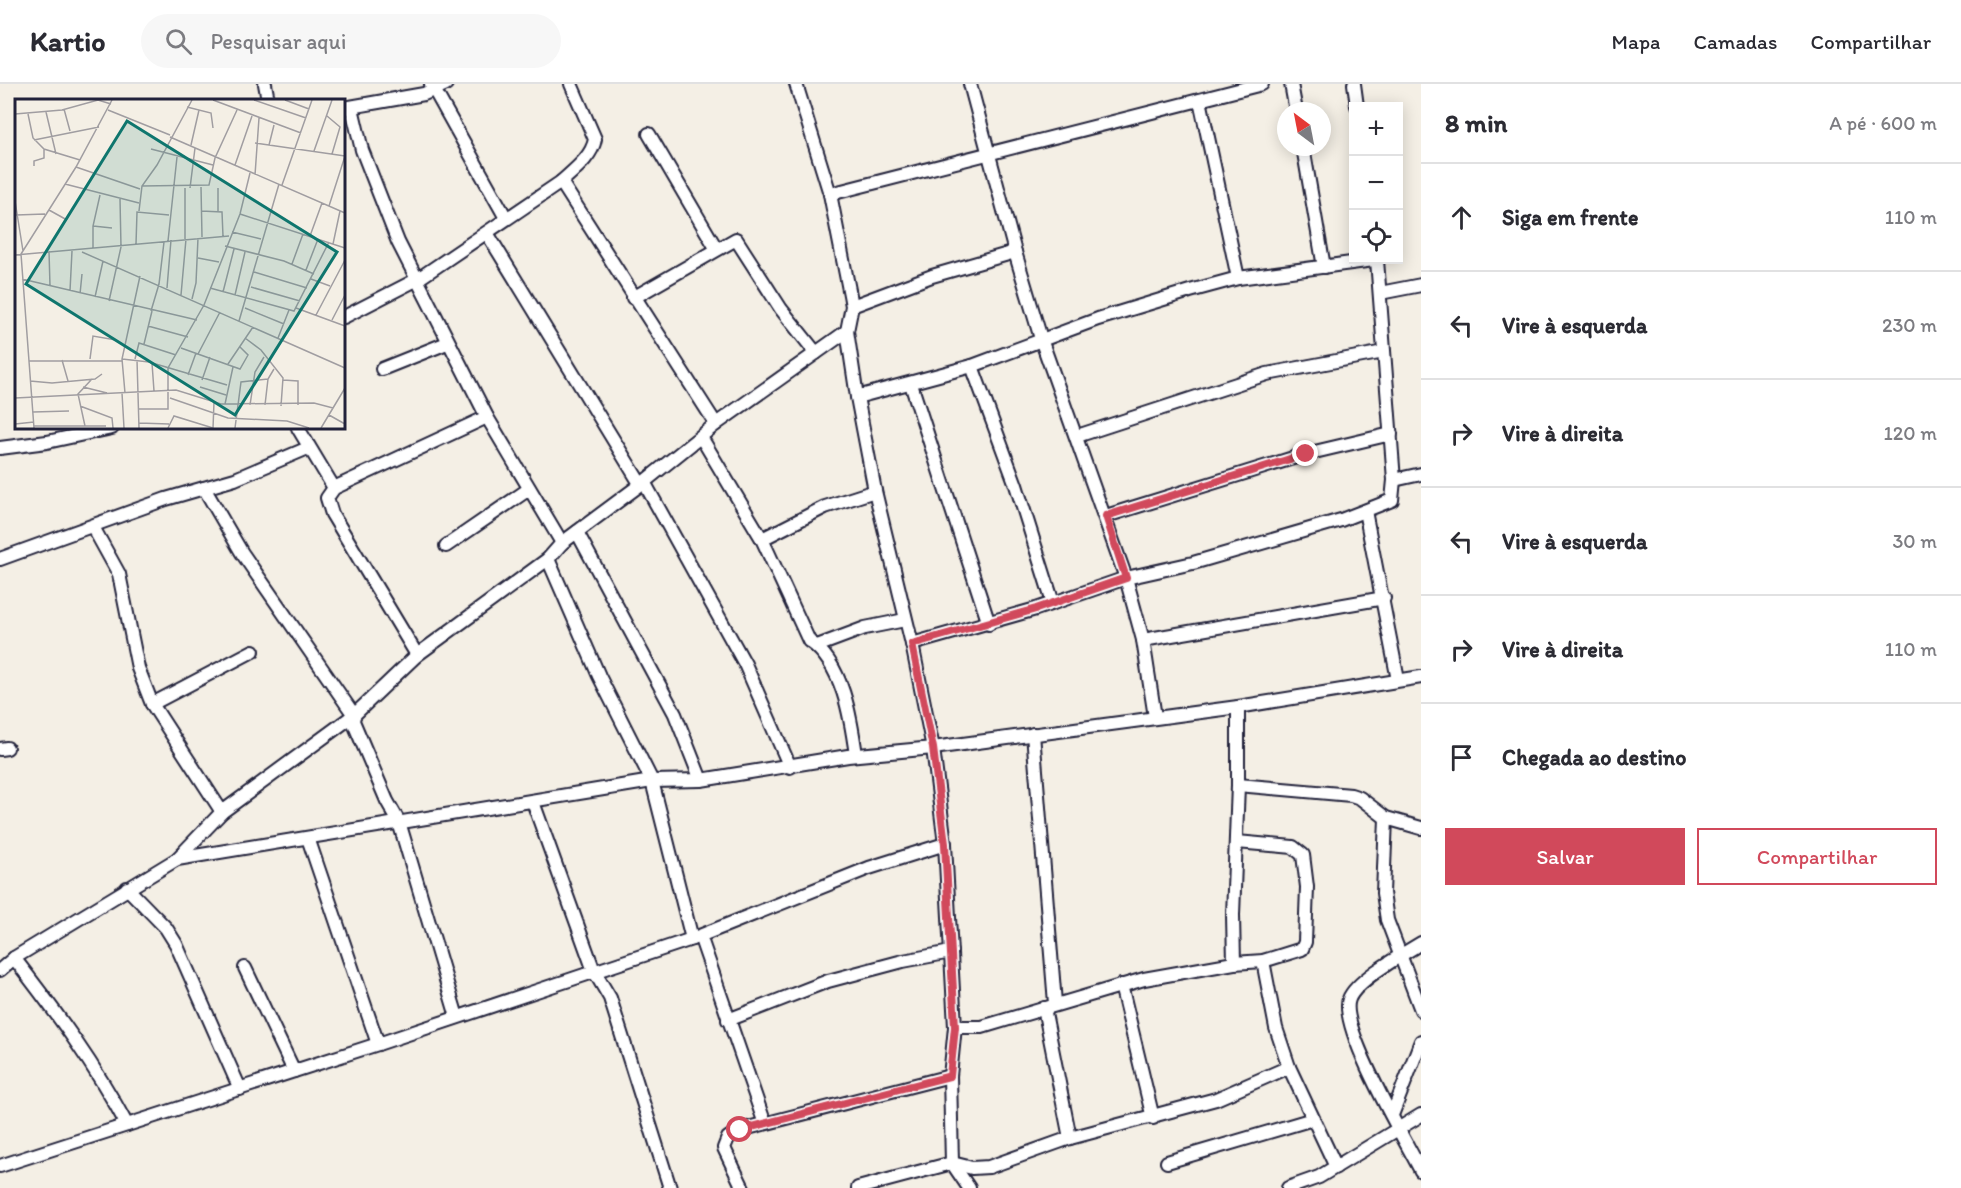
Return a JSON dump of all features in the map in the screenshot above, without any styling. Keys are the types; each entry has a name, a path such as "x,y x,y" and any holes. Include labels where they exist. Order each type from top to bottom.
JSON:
{"street":[{"path":"265,84 268,99"},
{"path":"446,84 348,108 398,242 447,343 562,543"},
{"path":"345,316 417,279 561,182 585,159 593,148 595,139 571,84"},
{"path":"796,84 830,194 852,306 847,331 857,397 875,491 912,644 933,748 945,844 955,1027 950,1076 952,1163 969,1188"},
{"path":"970,84 987,154 1042,342 1106,516 1126,578 1143,640 1155,717"},
{"path":"830,194 1200,100 1239,87 1262,84"},
{"path":"1291,84 1294,102"},
{"path":"1354,84 1357,102"},
{"path":"432,87 506,218"},
{"path":"1200,100 1238,278"},
{"path":"649,134 716,248"},
{"path":"1305,156 1324,267"},
{"path":"561,182 633,298 716,424"},
{"path":"487,233 642,484 745,664 790,767"},
{"path":"633,298 716,248 733,239 738,239 781,309 816,353"},
{"path":"852,306 932,276 1015,252"},
{"path":"857,397 972,366 1134,307 1238,278 1349,264"},
{"path":"912,644 989,624 1126,578 1192,563 1365,511 1392,500 1394,480 1391,434 1376,264"},
{"path":"1380,293 1421,285"},
{"path":"0,970 14,958 177,859 222,812 354,715 417,655 548,559 562,543 642,484 716,424 847,331"},
{"path":"382,369 447,343"},
{"path":"1077,436 1258,377 1384,352"},
{"path":"972,366 1016,485 1053,603"},
{"path":"911,384 989,624"},
{"path":"417,655 327,505 327,498 334,488 488,417"},
{"path":"0,448 47,442 107,429"},
{"path":"298,429 334,488"},
{"path":"1106,516 1295,458 1391,434"},
{"path":"701,437 762,538 810,641 817,646 832,666 843,696 856,755"},
{"path":"0,559 235,479 308,448"},
{"path":"1394,480 1421,474"},
{"path":"204,488 242,554 354,715 359,734 371,758 387,801 399,822 457,1017"},
{"path":"446,546 529,489"},
{"path":"762,538 825,507 875,491"},
{"path":"1365,511 1384,598 1398,680"},
{"path":"93,527 122,583 138,668 152,704 222,812"},
{"path":"577,531 675,714 701,780"},
{"path":"548,559 599,676 652,781 696,937 764,1122"},
{"path":"1143,640 1384,598"},
{"path":"817,646 865,628 905,620"},
{"path":"152,704 253,651"},
{"path":"177,859 652,781 701,780 856,755 933,748 1238,706 1421,677"},
{"path":"1234,963 1238,706"},
{"path":"1033,734 1049,1006 1070,1138"},
{"path":"1238,785 1351,795 1360,798 1386,818 1421,828"},
{"path":"533,802 594,971 610,998 670,1188"},
{"path":"1386,818 1385,907 1399,957 1421,1010"},
{"path":"308,838 378,1044"},
{"path":"955,1027 982,1027 1121,985 1234,963 1263,961 1297,952 1304,945 1307,887 1305,861 1298,850 1293,847 1236,842"},
{"path":"0,1166 378,1044 696,937 848,876 945,844"},
{"path":"127,888 166,928 176,944 240,1089"},
{"path":"1421,943 1357,988 1348,1000 1347,1010 1352,1031 1366,1065 1421,1171"},
{"path":"728,1020 828,981 951,952"},
{"path":"14,958 94,1065 127,1125"},
{"path":"1263,961 1276,1028 1288,1067 1336,1167"},
{"path":"245,968 294,1071"},
{"path":"1121,985 1153,1118"},
{"path":"1392,1115 1421,1041"},
{"path":"859,1188 952,1163 972,1168 989,1167 1070,1138 1216,1100 1288,1067"},
{"path":"743,1188 725,1155 724,1143 733,1133 764,1122 950,1076"},
{"path":"1288,1188 1319,1177 1421,1115"},
{"path":"1167,1162 1313,1119"}],"route":[{"path":"740,1130 950,1076 955,1027 945,844 933,748 912,644 989,624 1126,578 1106,516 1306,454"}]}
